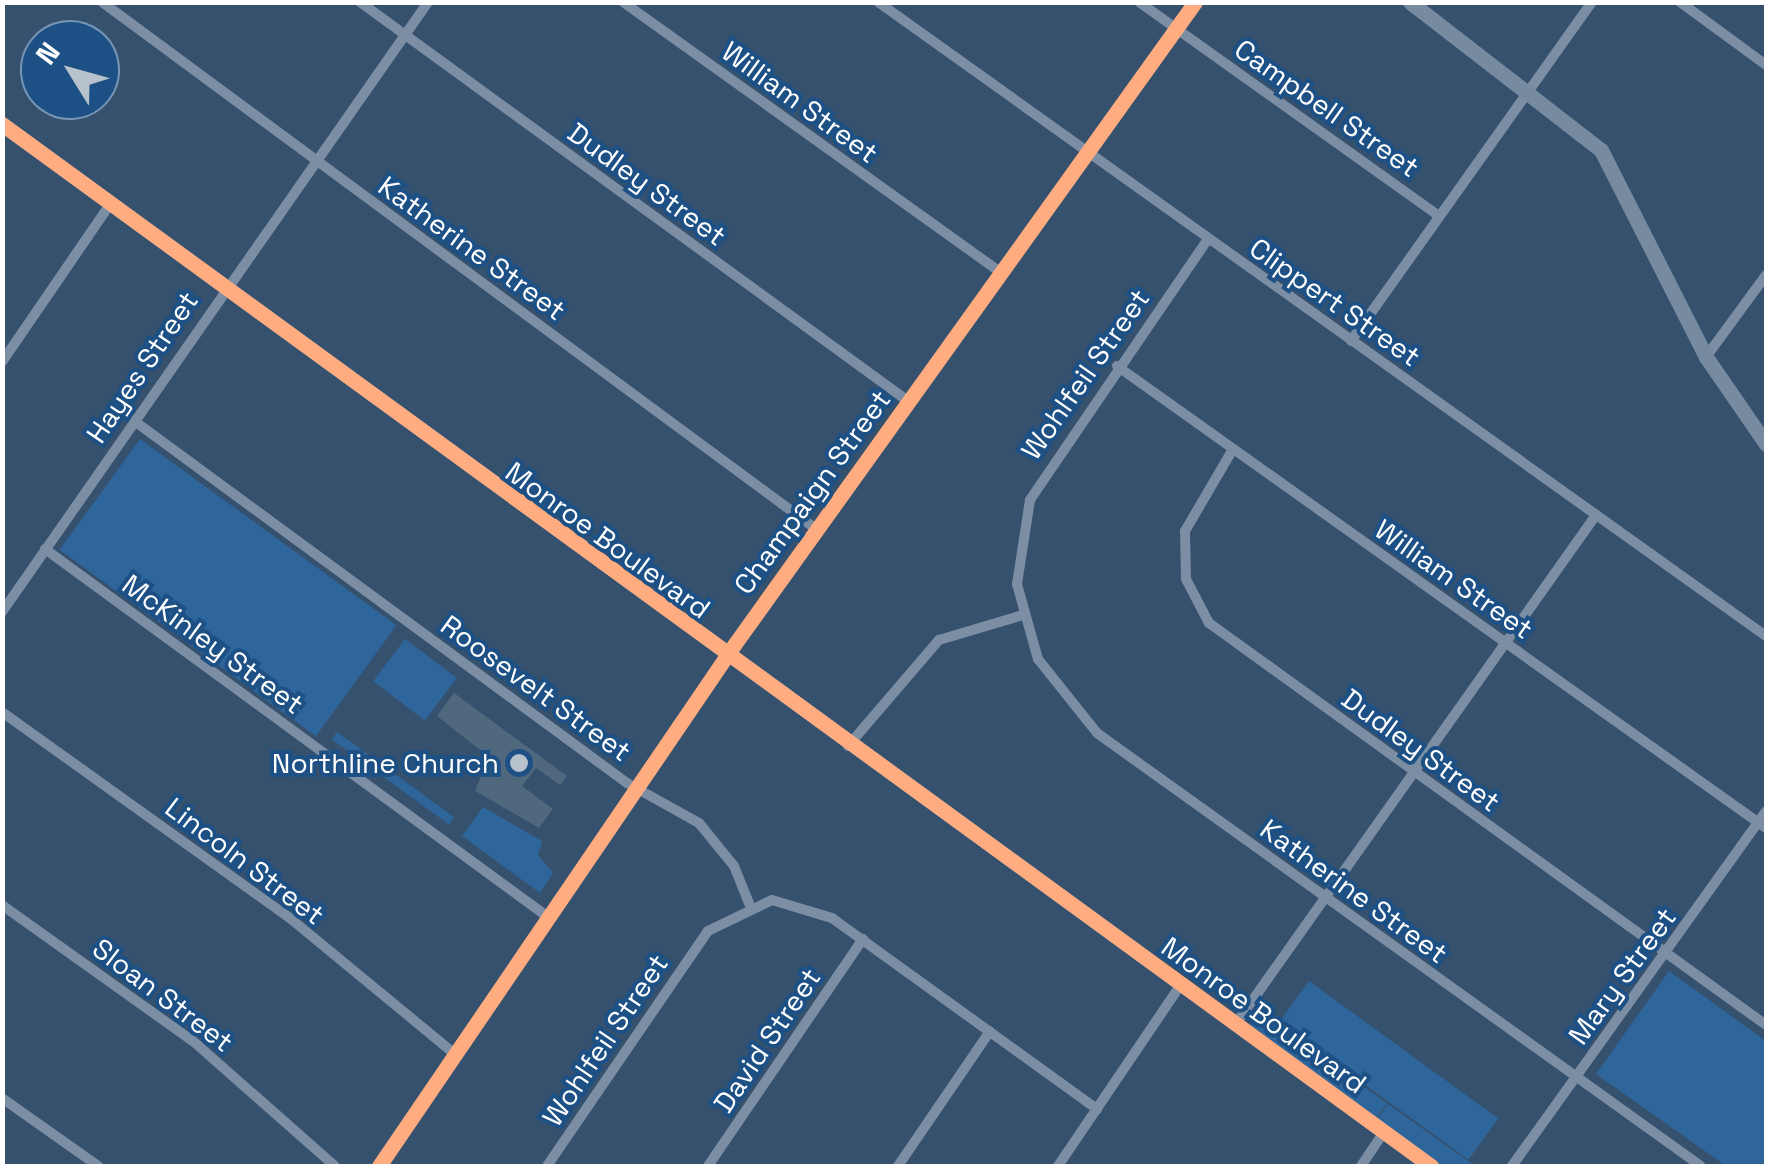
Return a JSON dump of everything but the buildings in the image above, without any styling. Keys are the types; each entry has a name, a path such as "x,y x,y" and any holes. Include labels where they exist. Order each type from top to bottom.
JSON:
{"street":[{"name":"Katherine Street","path":"102,2 816,529"},
{"name":"Dudley Street","path":"360,2 908,401"},
{"name":"Hayes Street","path":"2,612 224,288 428,2"},
{"name":"William Street","path":"623,2 1000,272"},
{"name":"Clippert Street","path":"878,2 1766,636"},
{"name":"Campbell Street","path":"1139,2 1439,216"},
{"name":"Champaign Street","path":"379,1166 725,657 1195,2"},
{"path":"1410,2 1531,89 1610,164 1706,357 1766,444"},
{"path":"1351,340 1592,2"},
{"path":"1680,2 1766,65"},
{"name":"Monroe Boulevard","path":"2,124 725,657 1431,1166"},
{"path":"2,362 111,203"},
{"name":"Wohlfeil Street","path":"1023,615 1018,558 1030,500 1117,366 1208,239"},
{"path":"1706,357 1766,275"},
{"name":"William Street","path":"1117,366 1762,825"},
{"name":"Roosevelt Street","path":"134,420 719,843 749,903"},
{"name":"Dudley Street","path":"1233,449 1185,531 1184,569 1197,606 1224,638 1766,1025"},
{"path":"1234,1025 1596,515"},
{"name":"McKinley Street","path":"45,549 548,917"},
{"name":"Katherine Street","path":"1023,615 1038,659 1080,717 1702,1166"},
{"path":"848,746 939,640 1023,615"},
{"name":"Lincoln Street","path":"2,712 291,919 455,1054"},
{"name":"Mary Street","path":"1512,1166 1762,825 1766,811"},
{"path":"749,903 810,906 1098,1108"},
{"name":"Wohlfeil Street","path":"546,1166 704,934 749,903"},
{"name":"Sloan Street","path":"2,905 193,1041 335,1166"},
{"name":"David Street","path":"708,1166 863,940"},
{"path":"1058,1166 1180,986"},
{"path":"898,1166 990,1031"},
{"path":"2,1098 98,1166"},
{"path":"1360,1166 1384,1132"}],"shaded area":[{"path":"140,439 396,625 316,736 59,550"},
{"path":"405,639 457,678 425,720 373,681"},
{"path":"337,732 454,817 449,825 332,739"},
{"path":"483,807 542,841 538,855 553,873 540,893 462,836"},
{"path":"1669,971 1766,1041 1766,1166 1726,1166 1596,1074"},
{"path":"1309,981 1498,1119 1468,1160 1279,1022"},
{"path":"1260,1011 1387,1103 1376,1118 1249,1026"},
{"path":"1388,1104 1475,1166 1443,1166 1377,1119"}],"cycle path":[{"path":"379,1166 734,645 1195,2"},
{"path":"2,124 1431,1166"}],"place":[{"name":"Northline Church","path":"519,763"}]}
